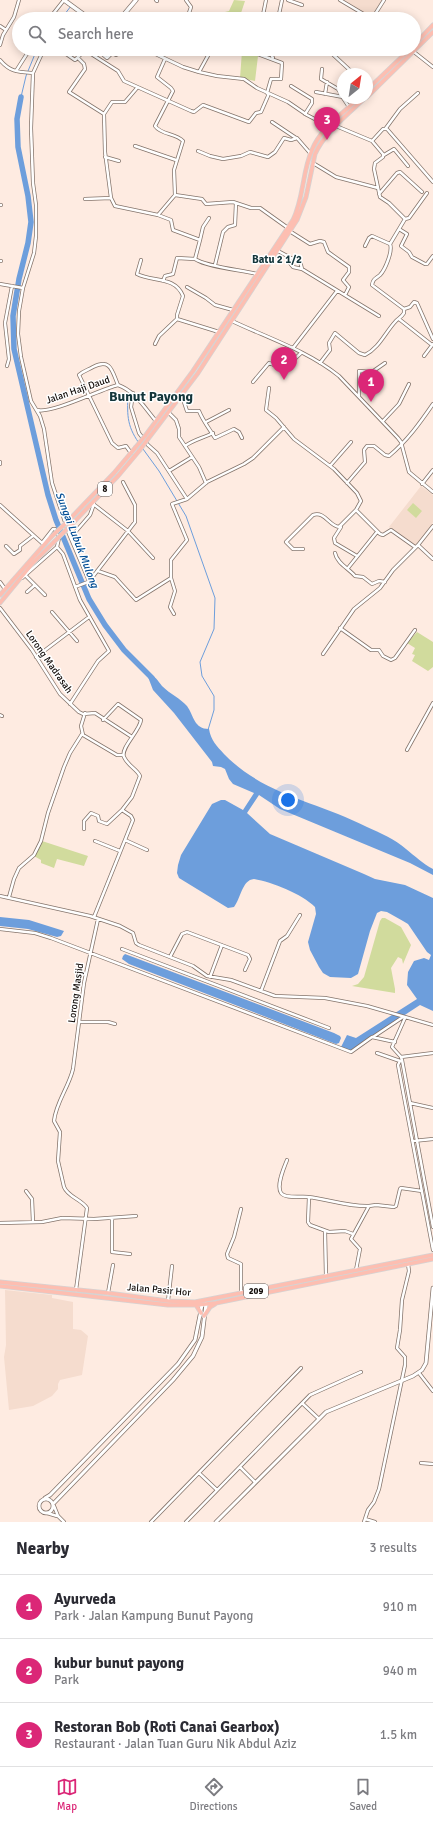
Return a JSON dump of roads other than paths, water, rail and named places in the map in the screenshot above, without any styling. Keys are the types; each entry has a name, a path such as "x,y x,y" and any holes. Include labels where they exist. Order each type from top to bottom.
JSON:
{"main road":[{"path":"64,0 80,12"},
{"path":"126,12 136,0"},
{"path":"421,38 433,25"},
{"name":"8","path":"421,45 433,32"},
{"path":"373,84 403,56"},
{"name":"8","path":"373,91 410,56"},
{"path":"384,74 388,77"},
{"name":"8","path":"147,437 156,421 195,369 288,228 298,208 310,153 315,142 352,104"},
{"name":"8","path":"0,603 54,542 93,503 182,396 290,232 302,209 318,147 336,126 359,104"},
{"path":"195,369 197,370 201,367"},
{"name":"8","path":"0,595 43,544 68,521 131,453 137,449"},
{"name":"Jalan Pasir Hor","path":"0,1282 108,1293 168,1301 195,1302 433,1255"},
{"name":"Jalan Pasir Hor","path":"0,1286 168,1304 196,1305 216,1303 433,1259"},
{"path":"428,1260 433,1264"},
{"path":"196,1305 202,1314 216,1303"}],"street":[{"path":"15,12 19,0"},
{"path":"55,12 64,0"},
{"path":"186,0 191,6 189,12"},
{"path":"264,12 266,0"},
{"path":"279,12 282,0"},
{"path":"288,0 302,6"},
{"path":"340,0 360,12"},
{"path":"376,12 384,0"},
{"path":"0,45 12,20"},
{"path":"0,26 6,30"},
{"path":"16,71 26,56"},
{"path":"40,56 32,73 31,128 33,183 36,205 36,236 34,253 23,288 19,311 18,334 21,357 31,401 44,429 52,484 88,582"},
{"path":"68,56 72,59 78,58 86,65 85,69 70,88 70,93 104,114"},
{"path":"95,56 118,71 124,81 137,88 194,112 201,105 249,122 256,113 261,112 268,96 271,80 281,80 282,63 267,56"},
{"path":"159,56 199,72 217,76 241,78 288,102 305,114 329,127"},
{"path":"199,72 208,56"},
{"path":"335,56 348,68"},
{"path":"419,56 433,67"},
{"path":"158,215 175,195 174,186 176,160 183,145 183,141 178,137 158,129 155,126 169,101 172,88 157,77 165,59"},
{"path":"0,60 6,68 32,73"},
{"path":"322,69 321,78 337,88"},
{"path":"325,94 327,82"},
{"path":"291,86 312,100 312,103 305,114"},
{"path":"137,88 125,102 112,102 104,114 105,157 111,198 115,206 158,215 171,220 172,230 200,240"},
{"path":"316,92 337,97"},
{"path":"372,141 383,129 386,128 400,108 418,93"},
{"path":"272,122 299,140 310,153"},
{"path":"336,126 372,141 384,155"},
{"path":"386,128 433,182"},
{"path":"198,151 210,156 223,158 241,156 250,152 268,157 275,152 284,138 291,140 296,138"},
{"path":"136,146 176,160"},
{"path":"398,152 403,147"},
{"path":"405,219 389,203 380,197 374,165 392,149 398,152 401,159 408,166"},
{"path":"105,157 119,161"},
{"path":"313,163 337,177 378,188"},
{"path":"379,194 397,173 400,172 422,192"},
{"path":"404,309 372,285 374,279 380,275 390,257 392,252 390,244 405,219 409,218 428,193"},
{"path":"175,195 200,198 206,204 236,203 251,208 260,208 288,228"},
{"path":"85,199 111,198"},
{"path":"215,265 223,232 228,227 235,225 236,203"},
{"path":"195,259 203,227 209,218"},
{"path":"399,229 406,234 401,246 409,252 411,257 427,264 433,256"},
{"path":"290,232 310,244 320,241 324,242 328,252 349,267 349,272 343,280 349,287 345,295"},
{"path":"365,246 369,238 372,236 390,244"},
{"path":"278,251 291,258 300,260 302,269"},
{"path":"163,281 164,277 172,274 177,258 195,259 257,274"},
{"path":"291,258 289,261 291,265 302,269 379,316"},
{"path":"140,260 137,274 178,287 183,296 177,319 159,336 155,344"},
{"path":"0,284 23,288"},
{"path":"7,366 9,359 5,324 12,286"},
{"path":"187,287 206,298 214,305 224,306 233,310"},
{"path":"293,348 337,291"},
{"path":"404,309 410,307 414,302 417,303 433,339"},
{"path":"320,363 330,350 329,342 335,333 359,353 365,355 384,338 396,321 404,314 404,309"},
{"path":"177,319 219,332"},
{"path":"399,319 432,344 424,356"},
{"path":"231,321 301,352 339,376 398,438 402,445 409,472 433,492"},
{"path":"253,382 267,363 271,362 281,369 284,369 301,352"},
{"path":"359,397 359,371 372,372 385,363"},
{"path":"118,384 110,366 106,364 99,364 79,375 112,443 118,448 126,446 131,453"},
{"name":"Jalan Haji Daud","path":"36,409 43,410 118,384 133,393 156,421"},
{"path":"383,421 399,404 409,384"},
{"path":"269,388 266,410 294,439 330,466 361,498 360,504 341,526 334,541 356,556"},
{"path":"133,393 131,407 139,433 148,445 156,450 187,499"},
{"path":"182,396 187,412 198,411 216,438 234,429 239,432 242,438"},
{"path":"347,483 365,462 364,450 367,446 374,446 387,456 402,445 433,404"},
{"path":"206,422 229,410"},
{"path":"168,413 176,420 179,429 178,434 206,483"},
{"path":"174,614 170,607 175,591 171,578 171,559 187,540 172,504 187,499 206,483 248,461 284,427"},
{"path":"185,446 191,441 201,439 212,433"},
{"path":"330,466 350,442"},
{"path":"168,471 192,457"},
{"path":"422,484 433,470"},
{"path":"77,586 88,582 98,571 135,522 135,506 123,482"},
{"path":"71,538 90,516 93,503 128,531 153,558"},
{"path":"0,505 43,544 54,529 59,538 57,547 26,576 20,579"},
{"path":"356,510 377,532 383,535 391,530 433,559"},
{"path":"303,549 293,549 286,542 313,515 319,514 334,526 341,526"},
{"path":"323,654 354,609 380,588 393,570 433,526"},
{"path":"348,568 356,556 377,532"},
{"path":"6,546 14,554 20,550 20,547 33,536"},
{"path":"57,547 64,554 88,616 109,652 98,662 70,704"},
{"path":"335,553 338,561 348,568 355,576 363,577 372,584 379,581 385,582"},
{"path":"98,571 115,577 136,600 171,578"},
{"path":"26,576 45,595"},
{"path":"0,582 5,589"},
{"path":"27,592 35,585"},
{"name":"Lorong Madrasah","path":"0,608 52,679 57,690 78,712 95,713 103,720 132,738"},
{"path":"52,612 77,641"},
{"path":"36,657 88,616"},
{"path":"340,628 371,650 379,650 382,652 383,656 391,660 395,658 415,630"},
{"path":"408,750 433,703"},
{"path":"84,829 84,821 91,813 98,816 99,821 106,824 122,810 132,797 140,776 138,772 128,764 123,755 124,750 141,720 118,704 103,720"},
{"path":"9,898 14,879 20,868 34,855 41,841 48,813 64,767 70,753 82,734 81,723 85,713"},
{"path":"82,734 116,755 123,755"},
{"path":"94,917 133,818 122,810"},
{"path":"125,840 147,850"},
{"path":"95,841 120,851"},
{"path":"0,896 94,917 129,930 133,933 137,944 196,967 202,974 210,977 227,979 278,997 325,998 367,1006 433,1025"},
{"path":"261,991 280,941 287,936 300,915"},
{"name":"Lorong Masjid","path":"86,1219 85,1206 66,1192 64,1188 57,1154 60,1132 54,1121 59,1102 71,1078 73,1069 80,1022 82,994 98,919"},
{"path":"0,929 35,933 351,1052 403,1017"},
{"path":"170,957 182,934 185,932 250,956 245,970"},
{"path":"210,977 222,945"},
{"path":"122,949 329,1028"},
{"path":"403,1017 393,1049 401,1059 433,1227"},
{"path":"80,1022 108,1022 115,1024"},
{"path":"372,1037 395,1042"},
{"path":"377,1053 401,1059 433,1053"},
{"path":"401,1059 398,1065 433,1250"},
{"path":"410,1103 433,1108"},
{"path":"413,1141 433,1139"},
{"path":"287,1160 280,1182 281,1192 284,1195 309,1197 369,1206 376,1205 394,1207 401,1188 422,1191"},
{"path":"26,1192 32,1199 33,1222"},
{"path":"309,1197 309,1223 325,1232 335,1233 345,1231 353,1234"},
{"path":"356,1270 360,1248 352,1241 353,1234 369,1206"},
{"path":"241,1209 234,1237 227,1254 228,1258 241,1264 241,1294"},
{"path":"0,1223 48,1222 62,1218 86,1219 136,1216"},
{"path":"112,1218 112,1252 130,1254"},
{"path":"76,1290 86,1219"},
{"path":"325,1232 326,1276"},
{"path":"374,1522 365,1521 368,1510 374,1502 379,1489 406,1360 404,1355 397,1348 402,1300 409,1271 408,1264"},
{"path":"108,1293 113,1265"},
{"path":"168,1301 172,1266"},
{"path":"216,1522 318,1418 326,1412 419,1373 424,1366 426,1358 433,1290"},
{"path":"58,1516 41,1511 39,1507 40,1502 50,1495 169,1375 188,1352 197,1333 204,1304"},
{"path":"47,1513 52,1510 54,1505 173,1380 193,1356 202,1336 202,1314"},
{"path":"150,1522 301,1368"},
{"path":"186,1522 310,1395 362,1372"},
{"path":"419,1373 433,1391"},
{"path":"302,1403 318,1418"},
{"path":"136,1409 140,1413"},
{"path":"421,1463 433,1464"},
{"path":"240,1467 255,1482"},
{"path":"199,1473 217,1490"},
{"path":"45,1498 50,1499 58,1516 64,1522"}],"water":[{"path":"148,674 158,680 165,689 187,706 197,724 200,727 209,729 211,737 217,746 240,768 274,789 348,818 387,836 402,845 433,869 433,875 410,863 280,809 259,795 247,813 270,834 375,879 405,885 433,898 433,1011 420,1005 350,1051 341,1047 347,1035 356,1038 417,999 407,985 408,972 414,961 424,958 429,960 431,955 427,952 408,924 387,912 381,911 377,913 370,931 358,974 351,978 330,977 323,973 310,950 308,942 316,914 315,907 303,898 278,886 254,879 250,880 244,886 234,907 228,908 179,878 177,873 181,855 212,804 225,800 243,810 254,793 233,784 225,769 213,766 212,762 174,713 153,690"},
{"path":"0,917 29,920 64,931 61,936 57,937 28,929 0,926"},
{"path":"125,954 334,1033 341,1038 339,1043 336,1044 129,964 122,959"}],"waterway":[{"name":"Sungai Lubuk Mulong","path":"66,12 71,6"},
{"name":"Sungai Lubuk Mulong","path":"21,97 26,76 34,56"},
{"name":"Sungai Lubuk Mulong","path":"21,97 17,119 18,147 28,196 31,222 13,316 14,349 48,495 56,520 89,599 105,625 124,650 152,678"},
{"path":"128,394 130,427 141,446"},
{"path":"143,449 159,471 186,516 215,598 214,629 200,662 202,676 214,696 214,710 208,730"}],"place":[{"name":"Restoran Bob (Roti Canai Gearbox)","path":"327,140"},
{"name":"kubur bunut payong","path":"284,380"},
{"name":"Ayurveda","path":"371,402"}],"district":[{"name":"Batu 2 1/2","path":"277,259"},
{"name":"Bunut Payong","path":"151,396"}]}
